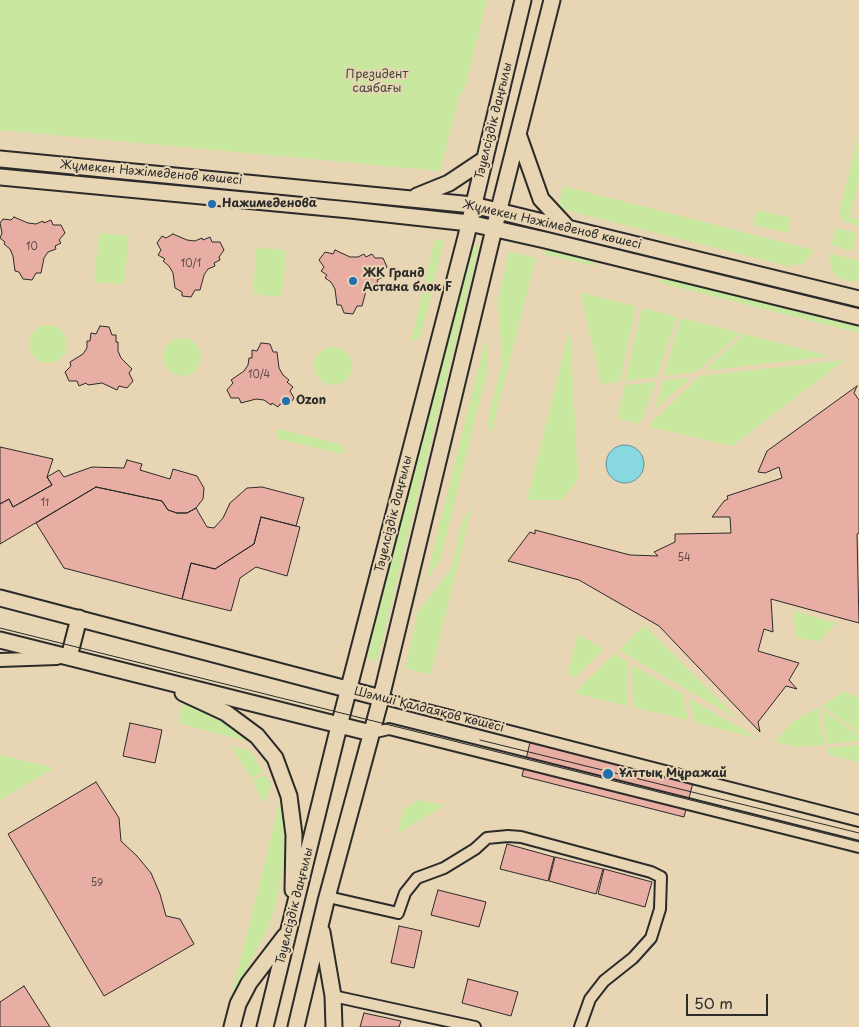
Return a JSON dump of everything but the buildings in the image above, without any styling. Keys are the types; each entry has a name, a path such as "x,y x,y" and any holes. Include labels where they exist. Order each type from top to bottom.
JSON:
{"main road":[{"name":"Тәуелсіздік даңғылы","path":"265,1027 339,726 474,205 524,0"},
{"path":"296,1027 320,925 381,698 494,229 552,0"},
{"path":"518,134 540,199 567,227"},
{"name":"Жұмекен Нәжімеденов көшесі","path":"0,159 474,205 859,299"},
{"path":"412,198 449,183 485,159"},
{"path":"50,182 72,175 109,176 115,170"},
{"name":"Жұмекен Нәжімеденов көшесі","path":"0,177 469,223 859,317"},
{"path":"178,194 185,184 234,181"},
{"name":"Шәмші Қалдаяқов көшесі","path":"0,598 381,698"},
{"path":"69,657 79,618"},
{"path":"0,640 371,733"},
{"path":"143,675 226,713 257,736 275,758 289,796 294,835 294,910"},
{"path":"320,925 333,996 334,1027"},
{"path":"232,1027 238,1004 249,983 288,930"}],"street":[{"path":"0,660 69,657"},
{"name":"Шәмші Қалдаяқов көшесі","path":"381,698 859,820"},
{"path":"371,733 389,729 859,847"},
{"path":"328,897 398,913 405,893 417,878 444,868 475,849 487,838 508,836 549,844 661,876 660,909 651,938 633,958 599,987 590,999 580,1027"},
{"path":"333,996 475,1027"}],"green space":[{"name":"Президент саябағы","path":"0,0 487,0 466,84 459,98 440,171 0,130"},
{"path":"858,135 859,180 850,217 859,219 859,226 843,221 839,213"},
{"path":"563,186 814,250 803,264 787,266 558,208"},
{"path":"757,210 791,218 788,233 753,225"},
{"path":"836,228 857,233 852,251 831,245"},
{"path":"99,233 129,236 124,284 94,282"},
{"path":"435,239 444,240 420,338 411,341"},
{"path":"470,244 479,246 377,661 367,658"},
{"path":"546,246 567,251 596,264 595,266 544,254"},
{"path":"256,248 286,250 282,297 253,294"},
{"path":"509,251 536,258 490,437 488,420 502,364 498,301"},
{"path":"829,253 859,261 859,278 852,282 837,277 831,269"},
{"path":"661,279 688,280 859,323 859,333 660,283"},
{"path":"581,293 636,306 620,382 601,384"},
{"path":"642,308 677,317 657,377 625,381"},
{"path":"681,318 741,333 696,372 664,376"},
{"path":"48,325 61,331 67,344 61,357 48,363 35,357 29,344 35,331"},
{"path":"570,327 578,480 562,500 527,500"},
{"path":"744,334 830,356 704,371"},
{"path":"182,338 195,344 201,357 195,370 182,376 169,370 163,357 169,344"},
{"path":"486,338 488,367 440,561 426,579"},
{"path":"333,347 346,353 352,366 346,379 333,385 320,379 314,366 320,353"},
{"path":"845,360 732,446 650,427 651,423 700,376"},
{"path":"691,378 655,409 663,380"},
{"path":"656,382 640,424 617,418 625,385"},
{"path":"280,429 340,444 344,450 343,454 278,439 275,432"},
{"path":"473,504 431,673 428,674 405,668 418,612 451,569 462,524"},
{"path":"794,611 836,623 819,642 798,638 795,634"},
{"path":"644,625 738,719 619,650"},
{"path":"578,634 604,649 577,676 572,678 568,672"},
{"path":"614,654 627,661 627,706 574,693"},
{"path":"632,665 683,694 688,720 633,707"},
{"path":"844,691 859,698 859,732 822,706"},
{"path":"689,698 759,739 694,722"},
{"path":"184,702 228,723 254,743 178,723"},
{"path":"818,707 824,745 797,747 775,742 791,723"},
{"path":"822,709 859,735 859,741 827,744"},
{"path":"859,745 859,762 829,755 828,748"},
{"path":"231,746 251,751 263,772 251,778"},
{"path":"0,755 54,768 0,800"},
{"path":"265,775 271,784 265,804 252,781"},
{"path":"284,786 287,804 285,858 277,900 269,926 235,991 230,1014 227,1014"},
{"path":"418,800 445,805 397,834 404,809"}],"water":[{"path":"625,445 638,451 644,464 638,477 625,483 612,477 606,464 612,451"}],"tram line":[{"path":"0,628 859,842"},
{"path":"480,740 859,833"}],"place":[{"name":"Нажимеденова","path":"212,204"},
{"name":"ЖК Гранд Астана блок F","path":"353,281"},
{"name":"Ozon","path":"286,401"},
{"name":"Ұлттық Мұражай","path":"608,774"}]}
